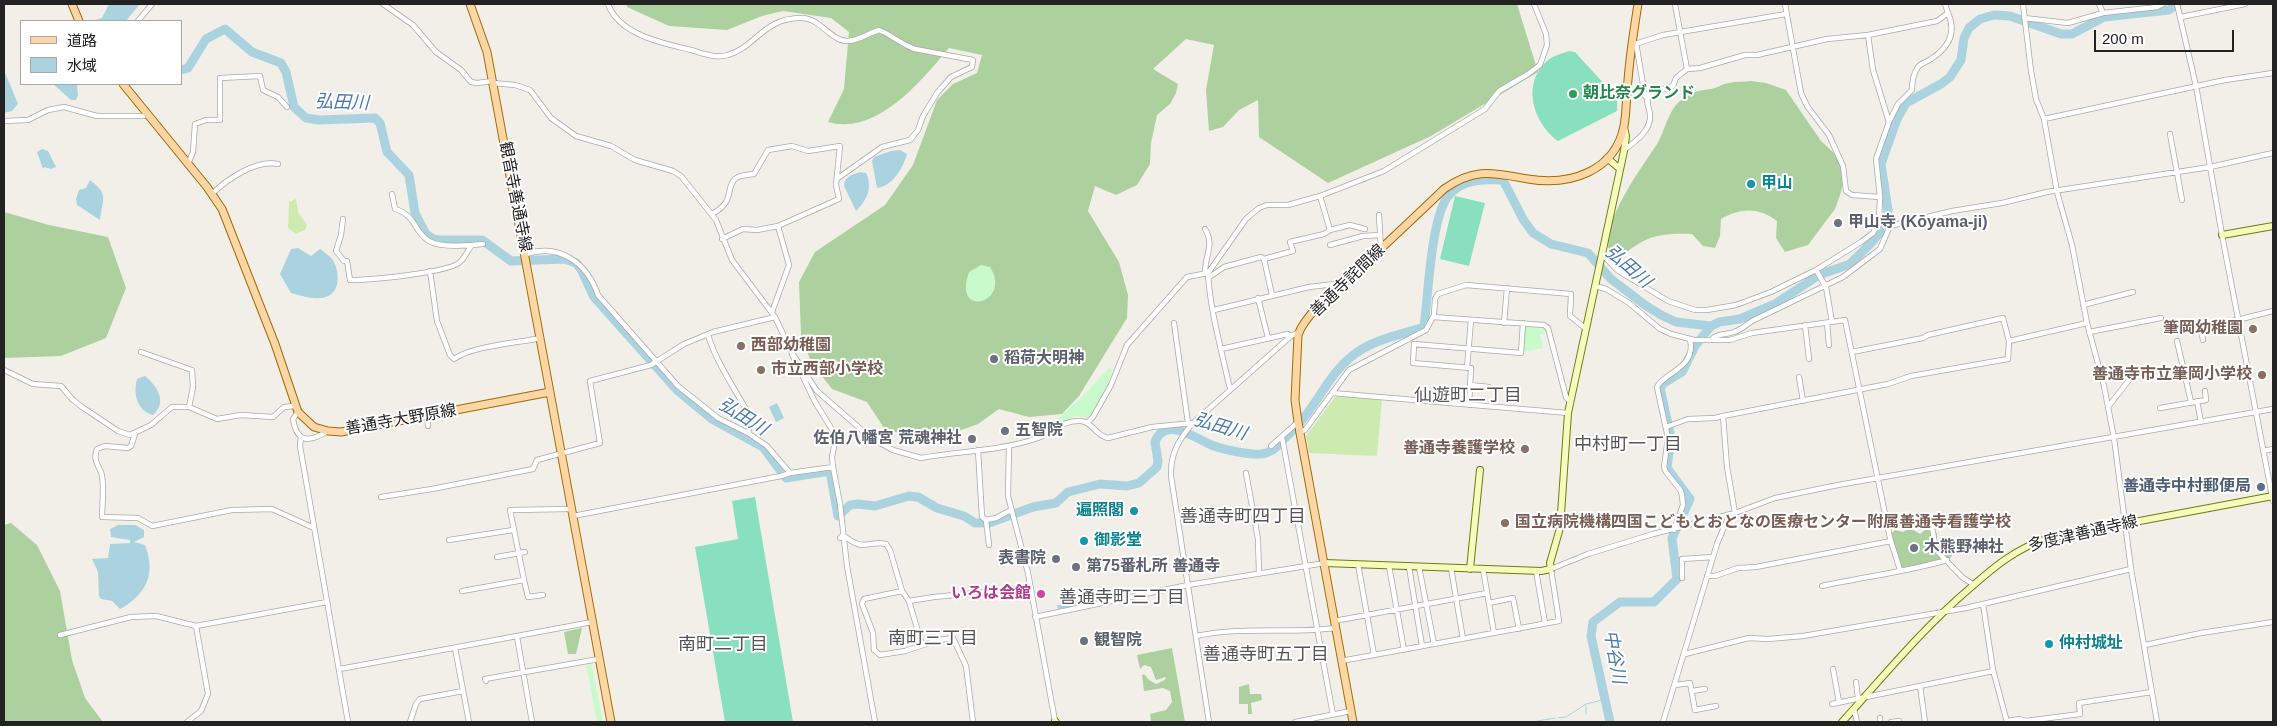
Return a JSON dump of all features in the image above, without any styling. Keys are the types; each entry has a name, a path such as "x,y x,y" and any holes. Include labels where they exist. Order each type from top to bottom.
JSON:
{"main road":[{"path":"72,4 79,20"},
{"name":"観音寺善通寺線","path":"470,4 487,52 550,392"},
{"name":"善通寺詫間線","path":"1353,722 1295,400 1299,332 1308,318 1444,189 1469,175 1492,172 1547,181 1562,180 1587,173 1607,158 1619,141 1624,127 1638,4"},
{"path":"124,85 222,209 235,238 275,344 296,409"},
{"path":"550,392 611,722"},
{"name":"善通寺大野原線","path":"296,409 308,424 328,431 340,432 550,392"}],"street":[{"path":"139,20 152,4"},
{"path":"383,4 413,25 436,52 462,70 472,82 515,85 530,90 551,118 576,136 611,146 635,160 673,171 681,176 712,214 737,268 776,317 815,402 836,436 832,457 842,537 875,722"},
{"path":"608,4 619,20 645,38 708,55 727,56 744,47 767,27 803,17 815,21 844,41 855,40 879,30 890,34 915,50 973,60 972,67 951,76 937,93 923,116 918,130 910,140 882,147 838,178"},
{"path":"1207,274 1246,219 1259,208 1267,205 1288,205 1320,196 1384,170 1486,109 1499,91 1540,65 1548,45 1546,34 1534,4"},
{"path":"1675,4 1687,69"},
{"path":"1785,4 1804,101 1829,135 1843,166 1846,191 1852,195 1880,197"},
{"path":"1602,256 1617,270 1668,301 1695,310 1707,310 1747,302 1816,270 1861,242 1873,232 1879,221 1880,197 1876,159 1889,122 1898,104 1912,90 1912,80 1918,67 1934,57 1950,38 1953,26 1945,4"},
{"path":"2022,4 2036,99 2044,119 2057,192 2072,245 2083,305 2114,438 2131,569 2158,722"},
{"path":"2099,4 2103,12"},
{"path":"2024,18 2068,23 2103,12 2156,7 2162,4"},
{"path":"2177,4 2196,86 2222,235 2273,498"},
{"path":"2181,17 2245,4"},
{"path":"1647,98 1649,94 1673,86 1676,78 1687,69 1700,68 1745,55 1757,55 1792,46 1843,37 1868,35 1937,21 1948,13"},
{"path":"1624,151 1636,141 1650,120 1647,98 1634,44 1680,33 1786,14"},
{"path":"1868,35 1873,70 1889,122"},
{"path":"2044,119 2225,80 2273,73"},
{"path":"188,164 193,152 195,124 206,120 220,120 220,78 260,76 263,90 278,97 287,107"},
{"path":"4,121 28,120 48,110 64,108 98,116 144,116 147,114"},
{"path":"1342,661 1494,634 1559,620 1550,563 1560,528 1568,413 1624,151 1626,136 1624,127"},
{"path":"2170,134 2182,200"},
{"path":"712,214 725,206 733,181 736,178 754,174 768,150 792,146 808,151 840,146 839,199 778,226 757,230 743,229 722,239"},
{"path":"1595,286 1606,289 1629,303 1660,329 1671,334 1703,341 1717,335 1732,333 1752,321 1826,287 1860,265 1880,248 1890,226 1978,205 2178,173 2273,154"},
{"path":"1607,158 1620,168"},
{"path":"212,194 231,176 268,162 278,164"},
{"path":"392,194 395,209 409,215 427,240 437,244 484,244"},
{"path":"1320,196 1330,230"},
{"path":"1379,215 1381,249"},
{"path":"343,220 341,236 336,251 344,262 347,261 350,280 370,280 437,271 461,262 472,245"},
{"path":"792,353 817,391 871,438 893,450 922,458 1009,446 1041,437 1065,422 1088,422 1093,417 1111,385 1127,345 1187,278 1207,274 1261,257 1264,259 1292,251 1290,242 1324,234 1330,230 1350,225 1366,229"},
{"path":"772,312 789,265 778,226"},
{"path":"2222,235 2273,226"},
{"path":"1205,229 1211,238 1207,254 1207,274 1228,385 1231,389"},
{"path":"1330,245 1363,236 1380,235"},
{"path":"526,259 535,250 555,251 575,260 592,278 598,295 655,363 678,386 718,418 748,433 767,446 788,473"},
{"path":"1264,259 1272,295"},
{"path":"1816,270 1826,287 1830,322 1830,345"},
{"path":"430,271 437,322 447,350 454,359 460,354 488,347 541,338"},
{"path":"1214,310 1309,287 1344,283"},
{"path":"1271,446 1282,437 1299,428 1305,430 1350,370 1426,330 1433,316 1435,299 1438,294 1466,285 1571,294 1570,316 1585,328"},
{"path":"1504,323 1507,288"},
{"path":"2083,305 2133,292"},
{"path":"1258,298 1268,338"},
{"path":"2203,340 2201,329 2273,310"},
{"path":"1433,316 1544,325 1548,328 1566,397 1571,403"},
{"path":"381,497 533,469 537,460 579,449 580,446 600,443 590,381 655,363 679,348 708,335 776,317"},
{"path":"1666,427 1688,419 1716,418 1888,384 1911,376 2008,359 2009,341 2003,318 1852,352"},
{"path":"2089,332 2161,318"},
{"path":"1467,368 1470,320"},
{"path":"1713,338 1730,340 1752,333 1845,320 1877,479 1891,541 1900,570"},
{"path":"2009,341 2087,322"},
{"path":"1174,323 1190,423"},
{"path":"1414,344 1521,353 1523,323"},
{"path":"1805,325 1809,359"},
{"path":"1209,722 1171,467 1172,455 1190,423 1291,336 1299,332"},
{"path":"1221,349 1288,334 1291,336"},
{"path":"708,335 716,358 735,387 752,419 748,433"},
{"path":"1409,338 1414,344 1413,363 1471,368 1469,405"},
{"path":"1674,530 1683,505 1682,496 1681,491 1664,467 1668,438 1657,387 1659,383 1682,368 1692,339"},
{"path":"2177,341 2191,402"},
{"path":"1866,342 1868,349"},
{"path":"141,352 192,370 193,387 189,407"},
{"path":"4,370 33,384 61,386 72,400 123,434 135,434 151,425 172,407 189,407 213,418 221,419 241,414 273,417 284,408 296,409 294,419 295,430 301,437 306,439 321,436 328,431"},
{"path":"2108,407 2133,375"},
{"path":"1799,377 1803,401"},
{"path":"1470,385 1489,386"},
{"path":"2160,408 2206,400 2205,391"},
{"path":"1332,393 1568,413"},
{"path":"2197,401 2201,422"},
{"path":"1035,617 1188,585 1325,563 1536,571 1551,568 1588,554 1680,527 1735,513 1775,498 2273,409"},
{"path":"427,416 428,426"},
{"path":"1723,416 1726,467 1735,513"},
{"path":"1088,422 1101,435 1108,438 1152,427 1190,423"},
{"path":"135,434 131,446 128,448 105,446 97,449 95,454 95,460 101,474 102,517 138,518 152,526 232,510 272,509 314,528"},
{"path":"301,437 300,446 348,722"},
{"path":"1282,437 1333,722"},
{"path":"1009,446 1008,479 1012,510 1030,588 1055,722"},
{"path":"2264,451 2273,449"},
{"path":"978,450 982,517 986,520 989,545"},
{"path":"573,516 781,476 788,473 833,467"},
{"path":"1470,569 1480,470"},
{"path":"1246,473 1258,539 1260,574"},
{"name":"多度津善通寺線","path":"1842,722 1861,698 1944,611 2008,556 2028,545 2049,538 2126,523 2273,498"},
{"path":"543,595 528,597 510,510 571,508"},
{"path":"986,520 996,518 1012,510"},
{"path":"1663,722 1712,557 1727,520 1735,513"},
{"path":"1932,527 1936,550 1974,585"},
{"path":"449,540 514,530"},
{"path":"842,537 863,547 886,544 890,550 902,591 910,601 922,645"},
{"path":"1707,576 1714,576 1738,568 1756,567 1891,541"},
{"path":"498,556 525,552"},
{"path":"1682,578 1682,560 1712,557"},
{"path":"1822,586 1900,570 1919,568 1946,560"},
{"path":"1358,564 1374,655"},
{"path":"1389,566 1404,650"},
{"path":"1408,566 1422,646"},
{"path":"1419,567 1434,644"},
{"path":"1451,568 1463,639"},
{"path":"1483,569 1494,634"},
{"path":"1684,654 1749,638 1768,639 1803,636 1982,604 2131,569"},
{"path":"1536,571 1545,624"},
{"path":"462,591 524,580"},
{"path":"910,601 1030,588"},
{"path":"902,591 864,599 862,604 873,633 874,650 880,655 906,651 948,638 956,640 966,666 973,722"},
{"path":"1196,636 1245,629 1272,632 1317,630 1367,615 1487,593"},
{"path":"1489,603 1513,598 1519,628"},
{"path":"60,635 122,619 144,616 162,617 196,626 327,602"},
{"path":"1982,604 1993,671 2007,722 2020,719 2026,722 2080,714 2079,703 2152,692"},
{"path":"340,669 592,622"},
{"path":"2145,645 2201,633 2273,622"},
{"path":"187,722 201,711 208,694 196,626"},
{"path":"517,637 532,722"},
{"path":"455,648 469,722"},
{"path":"486,681 485,679 599,659"},
{"path":"1833,669 1837,680 1839,702"},
{"path":"1832,704 1993,671"},
{"path":"1675,685 1690,682 1695,710 1716,706"},
{"path":"1856,682 1861,698"},
{"path":"1920,686 1926,722"},
{"path":"1692,691 1705,689"},
{"path":"410,722 416,704 420,699 463,691"},
{"path":"1854,709 1857,722"},
{"path":"1295,722 1351,711"},
{"path":"1891,722 1899,721"}],"green space":[{"path":"626,4 1517,4 1538,72 1431,136 1328,183 1259,137 1258,100 1239,110 1223,127 1209,131 1206,90 1214,45 1186,39 1153,69 1178,84 1170,104 1157,115 1151,143 1150,164 1137,185 1116,195 1095,186 1088,211 1119,262 1128,295 1127,318 1079,396 1062,414 1029,417 999,409 978,424 942,437 886,431 867,402 832,389 811,362 801,335 799,282 815,252 885,205 913,165 937,100 953,84 977,73 982,55 949,48 911,90 896,103 880,113 864,121 846,124 828,122 844,89 849,32 831,18 783,11 762,16 727,30 669,26 627,7"},
{"name":"朝比奈グランド","path":"1569,51 1575,52 1617,98 1617,111 1558,141 1549,133 1536,112 1533,101 1533,89 1535,78 1541,67 1551,58"},
{"path":"1751,81 1766,83 1786,90 1821,141 1834,153 1842,165 1844,176 1835,209 1808,245 1785,252 1776,238 1777,221 1770,216 1756,211 1742,211 1721,219 1720,236 1715,248 1703,246 1692,234 1668,234 1642,242 1615,262 1609,250 1609,236 1613,219 1630,185 1657,144 1676,105 1695,92 1732,82"},
{"path":"1455,196 1485,203 1469,266 1440,259"},
{"path":"296,199 298,212 307,225 305,230 296,234 288,228 289,202"},
{"path":"4,212 49,225 108,237 126,288 106,338 61,356 4,358"},
{"path":"981,265 990,267 995,280 994,290 989,297 982,301 974,301 968,297 966,287 969,272"},
{"path":"1527,326 1546,329 1547,333 1540,334 1543,348 1523,352 1525,328"},
{"path":"1110,367 1113,371 1105,390 1096,408 1088,418 1076,416 1054,426 1055,421 1078,401"},
{"path":"1335,397 1382,399 1377,456 1309,453 1306,436"},
{"path":"755,497 793,722 725,722 695,547 738,539 732,501"},
{"path":"11,523 37,545 60,591 72,660 85,698 103,722 4,722 4,525"},
{"path":"1910,528 1920,534 1926,529 1937,533 1937,540 1941,546 1956,549 1949,560 1937,560 1929,564 1901,568 1891,534 1895,530 1903,532"},
{"path":"582,628 576,654 568,654 564,632"},
{"path":"1172,648 1185,722 1151,722 1150,714 1166,710 1172,702 1170,691 1163,688 1144,691 1142,675 1144,674 1156,684 1165,680 1166,677 1156,680 1151,667 1144,665 1140,669 1137,655"},
{"path":"591,662 603,722 597,722 586,664"},
{"path":"1249,684 1250,694 1261,694 1262,700 1251,703 1252,714 1248,714 1248,704 1239,704 1239,687"}],"water":[{"path":"109,4 140,4 127,20 95,20 102,18"},
{"path":"4,70 18,104 12,111 4,113"},
{"path":"54,85 77,85 78,95 76,100 71,100"},
{"path":"42,149 48,151 56,167 51,169 44,167 43,169 37,152"},
{"path":"900,150 907,154 900,170 888,184 877,188 872,161 874,157"},
{"path":"860,172 866,173 869,189 866,198 856,211 844,183 851,175"},
{"path":"90,180 100,189 103,197 100,220 77,205 76,199 79,190 86,188"},
{"path":"298,248 311,256 320,249 332,259 338,278 336,288 330,295 316,298 291,293 280,274 291,249"},
{"path":"145,376 159,394 160,405 153,415 143,410 136,396 137,379"},
{"path":"777,403 784,418 776,422 769,407"},
{"path":"118,525 135,525 144,530 144,537 134,542 145,545 150,565 147,582 143,590 137,597 120,609 112,601 101,599 99,596 98,572 92,559 108,558 110,544 130,543 130,540 111,537 110,529"},
{"path":"1117,594 1118,598 1058,609 1057,605"}],"waterway":[{"name":"弘田川","path":"182,70 188,68 206,39 225,29 252,52 281,63 286,72 294,107 306,118 319,120 375,118 380,123 387,152 409,175 415,213 426,234 433,239 440,240 482,240 511,261 564,259 576,263 581,269 594,297 677,390 712,419 763,447 786,478 830,471 838,516 850,505 875,506 909,496 918,497 937,508 964,516 975,523 989,523 1033,507 1056,503 1068,492 1100,484 1127,486 1139,483 1157,467 1155,442 1159,435 1172,429 1187,433 1212,445 1236,452 1261,454 1274,449 1300,423 1337,371 1351,357 1376,342 1424,327 1431,258 1438,220 1449,195 1467,183 1481,180 1503,180 1523,219 1533,233 1551,244 1588,253 1611,279 1661,315 1676,322 1711,326 1719,322 1740,319 1775,304 1819,275 1850,264 1873,241 1885,226 1888,210 1881,164 1897,119 1906,103 1950,77 1961,60 1964,38 1969,28 1980,19 1994,15 2010,16 2061,34 2072,34 2104,17 2169,10 2177,4"},
{"name":"中谷川","path":"1610,722 1591,636 1593,622 1620,602 1654,602 1677,579 1672,538 1690,499 1667,468 1671,438 1660,388 1664,383 1682,372 1695,346 1711,326"},
{"path":"1558,718 1566,717 1586,704 1606,699"},
{"path":"1586,706 1586,714"},
{"path":"1532,722 1555,718"}],"place":[{"name":"朝比奈グランド","path":"1573,94"},
{"name":"甲山","path":"1751,184"},
{"name":"甲山寺 (Kōyama-ji)","path":"1838,223"},
{"name":"筆岡幼稚園","path":"2253,329"},
{"name":"西部幼稚園","path":"741,346"},
{"name":"稻荷大明神","path":"994,359"},
{"name":"市立西部小学校","path":"761,370"},
{"name":"善通寺市立筆岡小学校","path":"2262,375"},
{"name":"五智院","path":"1005,431"},
{"name":"佐伯八幡宮 荒魂神社","path":"972,439"},
{"name":"善通寺養護学校","path":"1525,449"},
{"name":"善通寺中村郵便局","path":"2261,487"},
{"name":"遍照閣","path":"1134,511"},
{"name":"国立病院機構四国こどもとおとなの医療センター附属善通寺看護学校","path":"1505,523"},
{"name":"御影堂","path":"1084,541"},
{"name":"木熊野神社","path":"1914,548"},
{"name":"表書院","path":"1056,559"},
{"name":"第75番札所 善通寺","path":"1076,567"},
{"name":"いろは会館","path":"1041,594"},
{"name":"観智院","path":"1084,641"},
{"name":"仲村城址","path":"2049,644"}],"district":[{"name":"仙遊町二丁目","path":"1468,396"},
{"name":"中村町一丁目","path":"1628,445"},
{"name":"善通寺町四丁目","path":"1243,517"},
{"name":"善通寺町三丁目","path":"1122,598"},
{"name":"南町三丁目","path":"933,639"},
{"name":"南町二丁目","path":"723,645"},
{"name":"善通寺町五丁目","path":"1266,655"}]}
